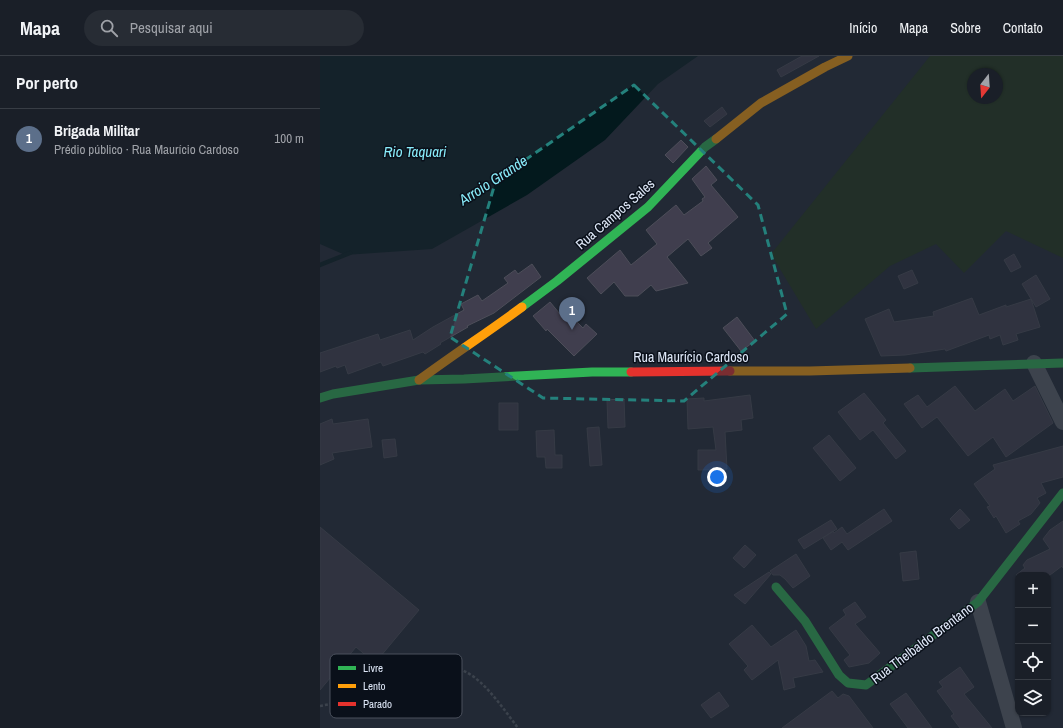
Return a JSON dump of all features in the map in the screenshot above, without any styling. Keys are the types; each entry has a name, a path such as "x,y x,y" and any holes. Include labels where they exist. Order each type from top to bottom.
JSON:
{"street":[{"name":"Rua Campos Sales","path":"419,380 455,353 498,325 563,276 648,207 705,147 761,103 825,67 848,56"},
{"path":"1034,363 1063,422"},
{"name":"Rua Maurício Cardoso","path":"320,398 333,394 419,380 592,372 810,371 1063,363"},
{"name":"Rua Thelbaldo Brentano","path":"776,587 805,621 839,675 848,683 866,685 978,602 1063,493"},
{"name":"Rua Thelbaldo Brentano","path":"978,602 1014,728"}],"path":[{"path":"462,671 474,678 493,697 518,728"},
{"path":"320,706 330,704"}],"highlighted area":[{"path":"634,85 758,205 787,314 684,401 543,398 450,337 496,180"}],"green space":[{"path":"930,56 1063,56 1063,258 1006,231 964,273 936,244 890,266 816,329 771,254"}],"water":[{"name":"Rio Taquari","path":"320,56 698,56 658,84 605,140 527,195 432,249 345,255 320,244"}],"building":[{"path":"802,56 819,56 781,77 777,70"},
{"path":"722,107 727,114 710,127 704,121"},
{"path":"681,140 688,147 673,163 665,155"},
{"path":"706,166 717,180 711,185 738,217 708,243 712,248 701,256 688,239 667,257 688,283 656,291 651,285 638,296 625,296 614,282 601,294 587,278 620,250 631,265 657,244 646,230 676,205 684,215 703,201 702,199 705,197 692,179"},
{"path":"1014,254 1021,267 1011,272 1004,260"},
{"path":"532,264 541,277 494,313 467,326 468,327 440,343 441,344 425,354 423,352 383,366 381,362 348,374 345,365 337,368 336,366 320,372 320,353 378,334 380,340 410,330 413,340 464,310 461,304 478,295 482,301 508,283 504,278 515,270 518,274"},
{"path":"912,270 918,283 904,289 898,276"},
{"path":"1036,275 1050,299 1036,307 1022,284"},
{"path":"972,298 979,315 1006,305 1006,307 1031,299 1040,327 1016,334 1018,340 1003,345 1000,335 990,339 989,335 946,351 945,349 905,355 881,356 865,319 889,309 894,322 934,316 933,312"},
{"path":"550,302 565,320 570,315 583,328 586,324 597,334 574,356 547,329 546,331 533,316"},
{"path":"737,317 755,341 741,351 723,328"},
{"path":"955,386 975,411 1005,389 1013,401 1035,386 1053,423 1006,457 993,437 968,456 937,417 922,428 904,404 918,395 927,407"},
{"path":"864,393 886,420 883,423 906,451 896,459 873,430 860,440 838,412"},
{"path":"750,395 753,418 741,420 742,430 725,432 727,469 698,470 698,450 716,450 713,427 688,429 687,399 704,398 704,401"},
{"path":"624,399 625,427 608,428 607,400"},
{"path":"499,403 518,403 518,430 499,430"},
{"path":"332,419 333,424 368,419 372,447 332,453 334,459 320,465 320,424"},
{"path":"599,427 602,465 590,466 587,428"},
{"path":"554,430 555,455 562,455 562,468 546,468 545,457 537,457 536,431"},
{"path":"829,435 856,468 840,481 813,448"},
{"path":"395,439 397,456 384,458 382,440"},
{"path":"1063,446 1063,477 1041,483 1046,493 1037,498 1040,503 1031,514 1018,521 1020,524 1006,533 996,516 994,518 987,507 990,506 974,484 995,469 993,465"},
{"path":"884,509 892,521 848,550 842,542 831,550 823,538 842,527 847,534"},
{"path":"960,509 970,520 959,529 950,519"},
{"path":"831,520 837,529 804,549 798,540"},
{"path":"1063,521 1063,568 1062,566 1051,574 1051,572 1020,572 1025,568 1023,565 1027,560 1050,549 1043,539 1050,530"},
{"path":"320,527 419,610 382,654 364,654 356,647 350,654 330,654 330,678 320,690"},
{"path":"745,545 756,555 744,568 733,558"},
{"path":"916,551 919,579 903,581 900,553"},
{"path":"796,554 810,576 793,588 780,575 773,575 770,571"},
{"path":"769,572 771,574 745,604 734,595"},
{"path":"855,602 866,617 855,624 880,653 869,663 849,667 844,660 850,655 829,628 846,615 843,610"},
{"path":"752,625 771,647 796,630 806,646 809,661 815,660 823,672 793,678 795,687 784,690 778,660 752,680 744,670 748,666 729,644"},
{"path":"960,667 974,687 964,694 992,728 960,728 951,716 954,714 937,691 943,687 939,682"},
{"path":"832,691 838,698 843,694 849,696 873,728 782,728"},
{"path":"719,692 729,706 711,718 701,705"},
{"path":"906,693 932,728 908,728 890,704"}],"waterway":[{"name":"Arroio Grande","path":"320,265 350,253"}],"traffic: fast":[{"path":"522,307 557,281 648,207 705,147 716,139"},
{"path":"910,368 1063,363"},
{"path":"320,398 333,394 419,380 592,372 631,372"},
{"path":"776,587 805,621 839,675 848,683 866,685 978,602 1063,493"}],"traffic: slow":[{"path":"716,139 761,103 825,67 848,56"},
{"path":"419,380 522,307"},
{"path":"730,371 810,371 910,368"}],"traffic: jam":[{"path":"631,372 730,371"}],"place":[{"name":"Brigada Militar","path":"572,330"}]}
